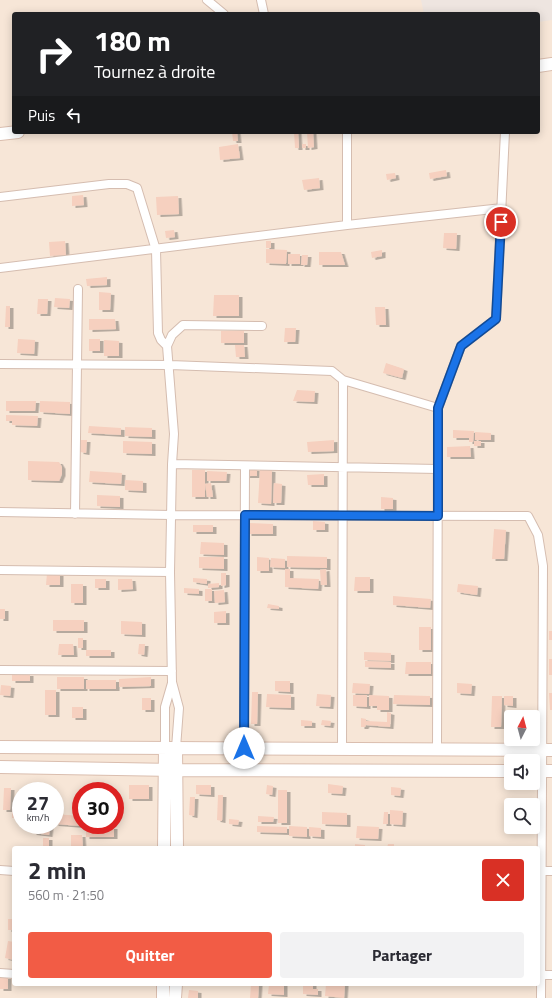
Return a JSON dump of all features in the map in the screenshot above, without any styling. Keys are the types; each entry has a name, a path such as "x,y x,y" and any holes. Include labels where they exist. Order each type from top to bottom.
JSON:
{"street":[{"path":"207,0 222,12"},
{"path":"260,0 263,12"},
{"path":"540,66 552,64"},
{"path":"0,134 12,133"},
{"path":"347,134 347,225"},
{"path":"437,749 438,408 461,346 496,319 505,134"},
{"path":"0,197 109,184 127,184 137,188 156,250 158,333 160,340 168,346"},
{"path":"0,268 156,250 347,225 502,208"},
{"path":"75,514 78,289"},
{"path":"170,748 178,708 172,682 170,572 174,434 168,346 172,335 183,325 262,326"},
{"path":"0,364 170,365 332,371 343,380 438,408"},
{"path":"342,749 343,380"},
{"path":"172,464 438,469"},
{"path":"244,748 246,466"},
{"path":"0,512 171,515 528,516 538,535 543,566 547,750 542,771 540,871 541,998"},
{"path":"0,570 170,572"},
{"path":"0,670 172,671"},
{"path":"164,846 170,770 170,748 165,708 172,682"},
{"path":"0,747 547,750"},
{"path":"0,767 170,770 504,771"},
{"path":"170,770 176,846"},
{"path":"0,870 12,871"},
{"path":"540,871 552,872"},
{"path":"0,974 12,974"},
{"path":"540,975 552,976"},
{"path":"163,986 163,998"},
{"path":"176,986 176,998"}],"shaded area":[{"path":"0,0 552,0 552,998 0,998"},
{"path":"421,0 552,0 552,20 540,22 540,12 424,12"}],"building":[{"path":"232,134 237,134 238,141 233,141"},
{"path":"294,134 298,134 299,148 295,148"},
{"path":"307,134 313,134 314,147 308,148"},
{"path":"238,144 240,158 220,160 219,147"},
{"path":"302,144 306,144 306,148 302,148"},
{"path":"446,170 447,176 430,179 429,173"},
{"path":"395,173 396,178 387,180 386,174"},
{"path":"319,178 320,188 304,190 302,180"},
{"path":"83,195 84,205 72,206 72,196"},
{"path":"178,196 179,214 157,215 156,197"},
{"path":"174,230 175,237 166,238 165,231"},
{"path":"444,233 457,233 456,249 443,248"},
{"path":"65,241 66,255 50,256 49,242"},
{"path":"266,241 271,241 271,248 266,248"},
{"path":"266,249 287,250 286,264 266,263"},
{"path":"382,250 382,256 372,258 371,252"},
{"path":"319,252 341,252 345,265 319,265"},
{"path":"288,254 300,254 300,264 288,264"},
{"path":"302,255 308,255 307,265 301,265"},
{"path":"107,277 107,285 87,286 86,279"},
{"path":"99,292 111,293 110,310 99,310"},
{"path":"214,295 239,295 239,316 213,316"},
{"path":"55,298 70,299 69,308 54,307"},
{"path":"38,299 48,299 47,314 37,314"},
{"path":"6,306 10,306 10,327 5,327"},
{"path":"375,307 385,307 386,325 376,325"},
{"path":"89,319 115,319 116,329 89,330"},
{"path":"285,328 296,328 295,342 284,342"},
{"path":"221,331 244,331 244,343 221,343"},
{"path":"18,339 35,340 34,354 17,353"},
{"path":"89,339 100,339 100,351 89,351"},
{"path":"104,340 119,341 119,356 104,356"},
{"path":"235,345 244,345 245,357 236,357"},
{"path":"386,363 404,369 402,378 383,373"},
{"path":"297,390 315,391 314,402 293,401"},
{"path":"6,401 36,401 35,411 6,411"},
{"path":"40,401 70,402 70,414 40,412"},
{"path":"6,415 38,416 37,426 12,425 12,421 6,421"},
{"path":"89,426 121,428 121,435 88,433"},
{"path":"125,427 152,428 152,437 125,436"},
{"path":"453,430 474,431 473,442 469,442 469,438 453,438"},
{"path":"475,432 491,433 491,440 475,440"},
{"path":"81,440 87,440 86,453 80,452"},
{"path":"334,440 334,451 308,452 307,442"},
{"path":"123,441 152,442 152,454 123,453"},
{"path":"474,441 481,441 481,446 474,446"},
{"path":"470,446 471,457 447,457 447,447"},
{"path":"28,461 59,462 62,467 62,474 59,481 28,480"},
{"path":"247,468 257,469 257,476 246,476"},
{"path":"260,469 272,470 271,504 258,503"},
{"path":"192,470 205,470 205,497 192,497"},
{"path":"90,471 122,473 121,484 89,482"},
{"path":"207,471 227,472 226,481 207,481"},
{"path":"324,474 324,485 308,485 307,475"},
{"path":"125,480 143,481 143,491 125,490"},
{"path":"211,483 213,497 207,497 205,484"},
{"path":"274,483 282,484 281,503 273,503"},
{"path":"97,495 120,496 120,507 97,506"},
{"path":"381,497 393,498 393,509 381,509"},
{"path":"313,521 325,522 325,530 313,530"},
{"path":"248,523 273,524 273,534 248,534"},
{"path":"193,525 213,525 213,532 193,532"},
{"path":"494,529 506,530 504,559 492,559"},
{"path":"201,542 224,543 224,555 200,554"},
{"path":"287,556 327,557 327,568 287,567"},
{"path":"199,557 224,557 224,569 199,568"},
{"path":"257,557 269,558 269,571 257,571"},
{"path":"271,558 285,559 285,568 270,567"},
{"path":"285,569 290,569 290,578 319,579 318,589 285,587"},
{"path":"326,569 327,585 321,585 320,570"},
{"path":"47,573 60,574 60,585 46,585"},
{"path":"221,573 226,573 226,585 221,586"},
{"path":"355,577 370,577 370,591 354,591"},
{"path":"193,578 207,579 207,584 193,582"},
{"path":"95,579 106,579 106,588 95,588"},
{"path":"118,579 132,579 133,589 118,590"},
{"path":"219,583 219,587 208,588 208,584"},
{"path":"71,584 83,584 83,603 71,603"},
{"path":"458,584 478,586 477,595 457,592"},
{"path":"184,588 199,589 199,594 184,593"},
{"path":"205,589 212,589 212,601 205,601"},
{"path":"224,590 225,602 215,603 214,591"},
{"path":"393,596 431,599 430,608 393,605"},
{"path":"268,604 279,606 279,609 267,608"},
{"path":"0,609 5,609 5,619 0,619"},
{"path":"226,611 226,623 214,623 214,612"},
{"path":"53,620 84,620 84,631 53,631"},
{"path":"121,621 142,622 142,635 121,634"},
{"path":"419,627 431,627 431,650 419,650"},
{"path":"549,631 552,631 552,640 549,640"},
{"path":"78,638 83,638 83,648 78,648"},
{"path":"59,644 73,644 74,655 58,655"},
{"path":"139,644 145,644 144,655 138,654"},
{"path":"86,650 111,650 111,656 86,656"},
{"path":"364,652 391,653 391,661 364,660"},
{"path":"549,659 552,659 552,675 549,675"},
{"path":"365,661 391,662 391,668 365,667"},
{"path":"406,662 431,662 431,674 405,674"},
{"path":"12,674 30,674 30,681 12,681"},
{"path":"57,677 84,677 84,689 57,689"},
{"path":"151,677 151,686 119,687 119,679"},
{"path":"86,680 116,680 116,689 86,689"},
{"path":"275,681 290,681 290,692 275,691"},
{"path":"353,683 370,684 369,694 352,693"},
{"path":"457,683 472,684 471,694 457,693"},
{"path":"1,685 11,686 10,696 0,695"},
{"path":"45,690 56,690 56,715 45,715"},
{"path":"252,692 258,692 257,724 251,724"},
{"path":"549,693 552,693 552,710 550,710"},
{"path":"267,694 291,695 291,708 266,707"},
{"path":"317,694 331,695 330,707 316,706"},
{"path":"353,695 367,695 367,707 353,706"},
{"path":"369,695 389,696 389,710 377,710 377,706 369,706"},
{"path":"394,695 430,696 430,705 393,704"},
{"path":"492,696 502,696 501,727 491,727"},
{"path":"504,696 513,696 513,706 504,705"},
{"path":"142,698 151,698 151,710 142,710"},
{"path":"72,707 83,707 83,718 72,718"},
{"path":"387,712 391,713 390,727 366,725 365,727 361,727 361,718 366,719 366,721 387,722"},
{"path":"301,720 312,721 312,726 301,726"},
{"path":"322,720 331,721 330,726 321,725"},
{"path":"328,784 343,786 342,794 328,793"},
{"path":"129,785 149,785 149,799 129,799"},
{"path":"196,785 211,785 211,795 196,794"},
{"path":"267,785 273,786 272,795 266,794"},
{"path":"391,787 401,788 400,796 391,795"},
{"path":"4,788 11,788 10,810 3,810"},
{"path":"278,790 287,790 287,823 278,823"},
{"path":"218,795 223,795 222,821 217,820"},
{"path":"190,797 195,797 194,816 189,815"},
{"path":"390,810 403,811 402,825 390,824"},
{"path":"322,812 347,813 347,825 322,824"},
{"path":"384,812 388,812 388,824 383,824"},
{"path":"64,815 72,815 72,825 64,825"},
{"path":"258,816 274,817 273,822 258,822"},
{"path":"229,819 239,820 238,825 229,824"},
{"path":"257,826 287,827 287,833 257,832"},
{"path":"289,826 307,827 307,837 289,836"},
{"path":"357,826 379,827 378,839 356,838"},
{"path":"309,827 321,828 321,837 309,836"},
{"path":"86,834 114,834 114,837 86,837"},
{"path":"71,835 82,835 83,846 71,846"},
{"path":"43,838 49,838 49,846 43,846"},
{"path":"355,844 365,845 365,846 355,846"},
{"path":"388,844 394,844 394,846 388,846"},
{"path":"8,919 12,919 12,930 8,930"},
{"path":"8,941 12,942 12,960 5,958"},
{"path":"0,977 8,977 8,989 0,989"},
{"path":"251,986 259,986 258,998 250,998"},
{"path":"269,986 284,986 284,995 268,994"},
{"path":"303,986 313,986 313,989 318,989 318,995 303,994"},
{"path":"326,986 345,986 344,998 325,996"},
{"path":"189,990 198,991 198,998 188,998"}],"route":[{"path":"244,748 245,515 438,516 438,408 461,346 496,319 501,222"}]}
